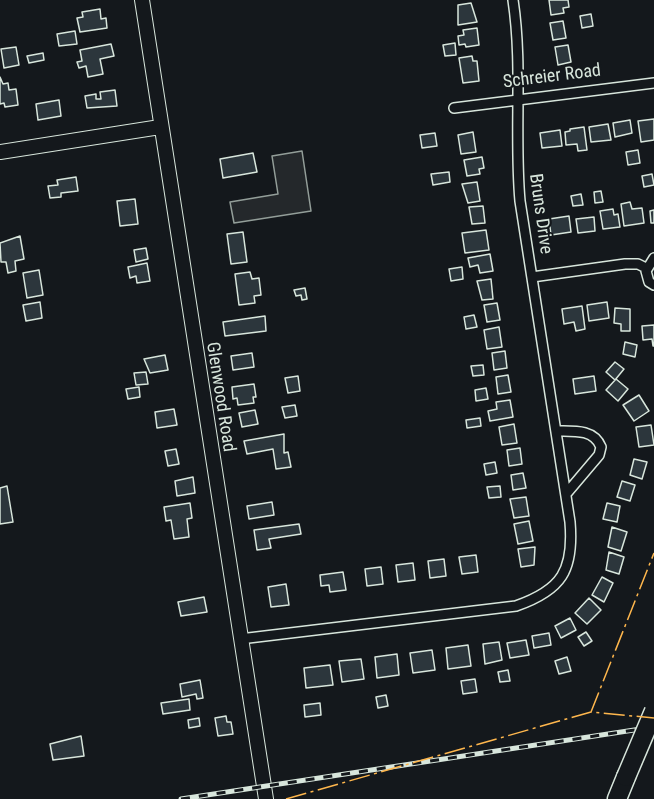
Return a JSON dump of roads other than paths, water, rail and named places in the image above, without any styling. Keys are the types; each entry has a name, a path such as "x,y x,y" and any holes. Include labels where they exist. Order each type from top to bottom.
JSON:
{"highway":[{"path":"617,799 654,711"}],"street":[{"name":"Glenwood Road","path":"142,0 266,799"},
{"name":"Bruns Drive","path":"240,639 499,609 531,600 552,588 564,575 569,563 572,539 516,161 518,48 513,0"},
{"name":"Schreier Road","path":"454,108 654,83"},
{"path":"0,152 160,127"},
{"path":"654,258 646,268 647,277 654,285"},
{"path":"532,277 625,264 638,264 646,268"},
{"path":"556,431 588,433 598,438 602,447 599,455 566,494"}],"railway":[{"path":"181,799 654,727"}]}
